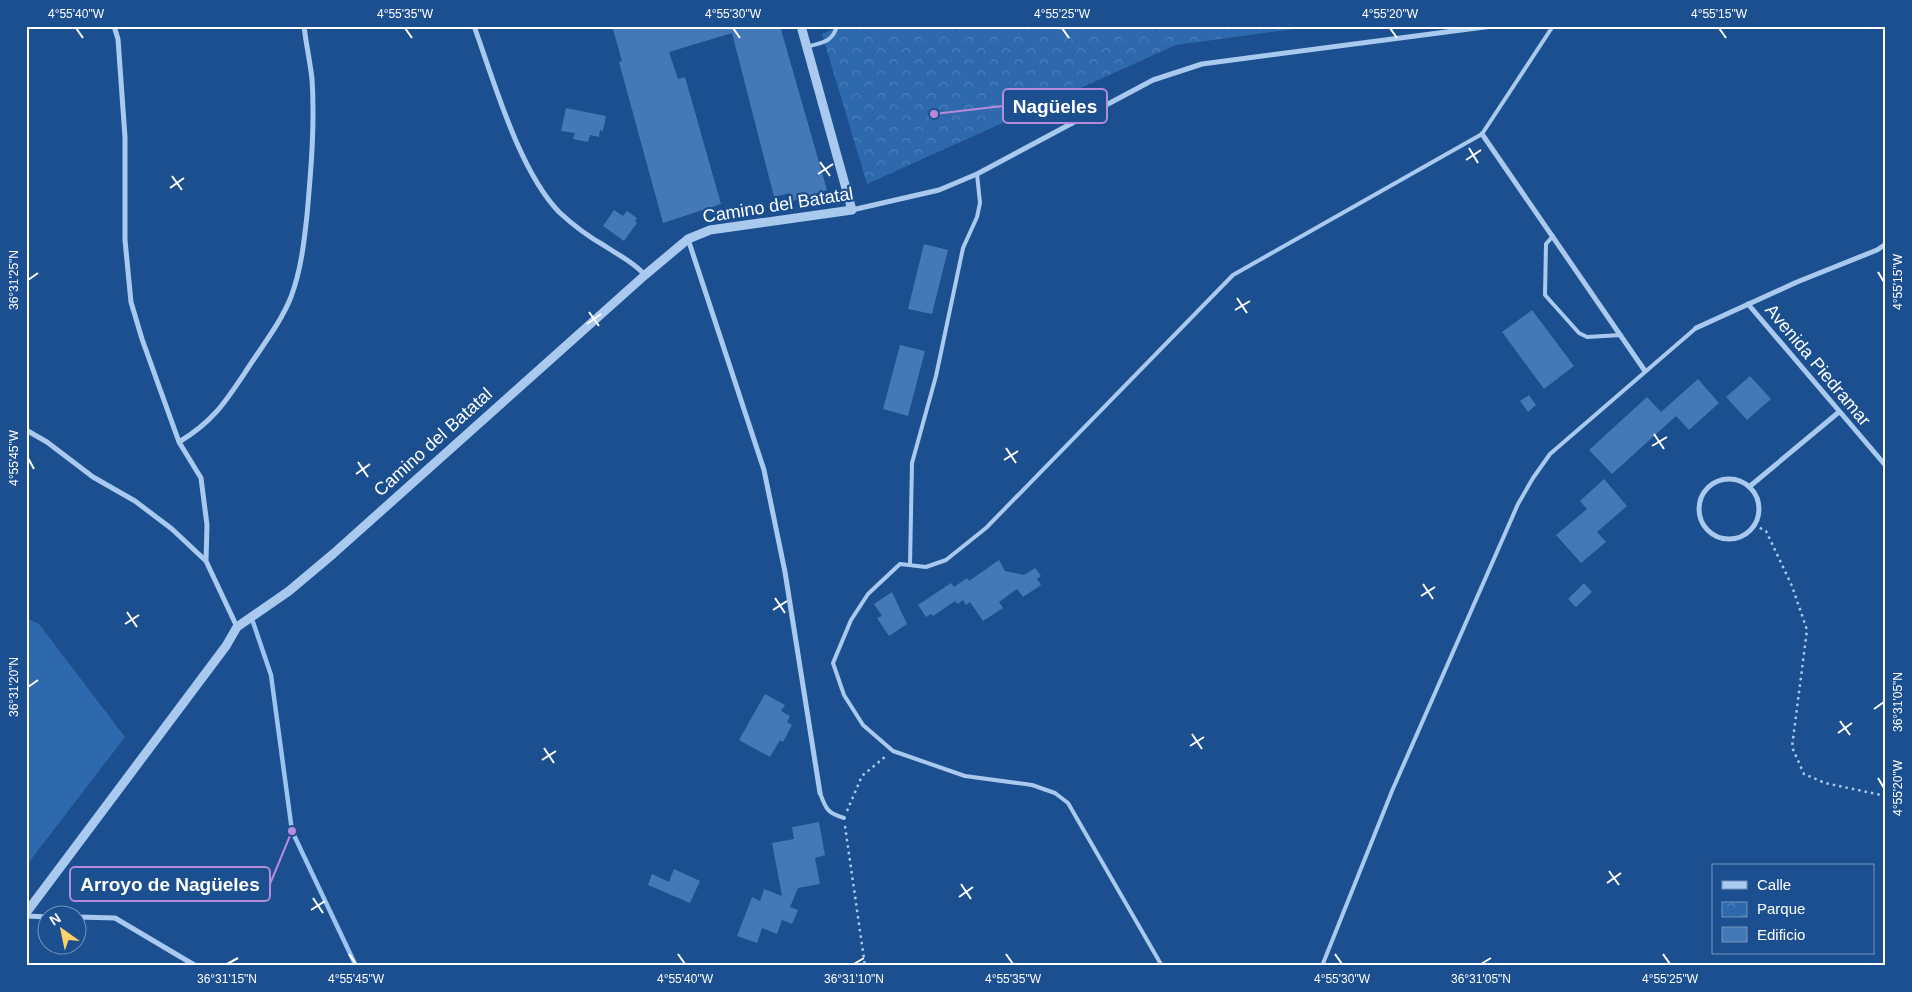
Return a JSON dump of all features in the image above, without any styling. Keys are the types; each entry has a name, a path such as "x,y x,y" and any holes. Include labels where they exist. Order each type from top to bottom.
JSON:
{"street":[{"path":"114,26 118,39 125,137 125,240 131,302 142,339 179,442 200,478 207,525 206,561"},
{"path":"179,442 197,431 225,403 278,322 291,297 302,263 309,192 313,109 312,78 304,26"},
{"path":"474,26 513,134 542,191 559,212 577,227 633,262 645,275"},
{"path":"801,26 852,210"},
{"name":"Camino del Batatal","path":"237,627 289,591 333,554 645,275 688,239 710,230 852,210 939,190 977,174 1153,80 1202,64 1492,26"},
{"path":"1482,134 1646,372"},
{"path":"688,239 764,470 785,572 820,793"},
{"path":"1696,328 1797,282 1877,250 1886,244"},
{"name":"Avenida Piedramar","path":"1748,304 1886,466"},
{"path":"1749,487 1839,412"},
{"path":"26,430 47,442 93,477 135,501 172,529 206,561 237,627 226,646 26,915"},
{"path":"1726,479 1737,480 1749,487 1756,495 1759,505 1754,525 1748,532 1739,537 1729,539 1719,537 1710,532 1702,522 1699,512 1704,492 1716,482 1726,479"},
{"path":"88,917 115,918 196,966"}],"lane":[{"path":"807,47 830,40 837,26"},
{"path":"1162,966 1068,804 1055,793 1032,785 965,776 893,751 863,724 844,695 833,663 850,620 868,594 900,564 926,567 946,560 986,528 1233,275 1482,134 1552,26"},
{"path":"910,565 912,463 936,376 963,248 980,203 977,174"},
{"path":"1553,236 1546,244 1545,295 1579,333 1587,337 1621,335"},
{"path":"1322,966 1392,791 1518,504 1533,478 1550,454 1696,328"},
{"path":"820,793 826,810 844,818"}],"path":[{"path":"1754,525 1766,531 1792,586 1807,630 1792,746 1804,774 1825,783 1886,796"},
{"path":"865,966 844,818 862,776 893,751"}],"green space":[{"path":"841,26 1315,26 1176,45 867,184 822,34"},
{"path":"26,618 39,624 125,737 26,866"}],"building":[{"path":"612,26 780,26 827,190 790,202 790,193 774,197 732,33 669,52 678,79 685,77 721,204 663,223 619,62 622,61"},
{"path":"566,108 606,116 603,131 600,130 599,137 590,135 588,142 573,139 575,133 561,131"},
{"path":"614,210 623,216 627,211 637,218 635,221 637,223 624,241 603,226"},
{"path":"924,244 948,250 932,314 908,309"},
{"path":"1532,310 1574,366 1544,389 1502,332"},
{"path":"900,345 925,351 908,416 883,409"},
{"path":"1750,376 1771,399 1747,420 1726,397"},
{"path":"1698,379 1719,403 1689,430 1676,416 1612,474 1589,450 1647,397 1661,412"},
{"path":"1529,395 1536,405 1528,412 1520,401"},
{"path":"1604,479 1627,506 1597,532 1606,542 1581,563 1556,535 1587,509 1580,501"},
{"path":"999,560 1005,571 1024,575 1035,568 1041,576 1037,579 1041,585 1023,597 1017,589 999,602 1003,608 983,621 970,602 966,605 963,600 958,604 955,601 933,616 931,614 926,617 918,605 951,583 954,587 967,578 969,581"},
{"path":"1584,583 1592,592 1576,607 1568,599"},
{"path":"892,592 907,624 889,636 877,618 882,616 874,604"},
{"path":"765,694 785,705 781,711 790,716 787,722 792,725 783,742 780,740 770,757 739,740"},
{"path":"819,822 825,855 815,858 820,884 798,888 790,907 798,910 792,924 782,920 777,934 762,928 757,943 737,936 752,897 760,901 764,889 782,896 772,843 794,839 792,827"},
{"path":"674,869 700,881 690,903 648,885 652,874 669,882"}],"waterway":[{"path":"253,622 271,675 292,831 356,966"}],"place":[{"name":"Nagüeles","path":"934,114"},
{"name":"Arroyo de Nagüeles","path":"292,831"}]}
